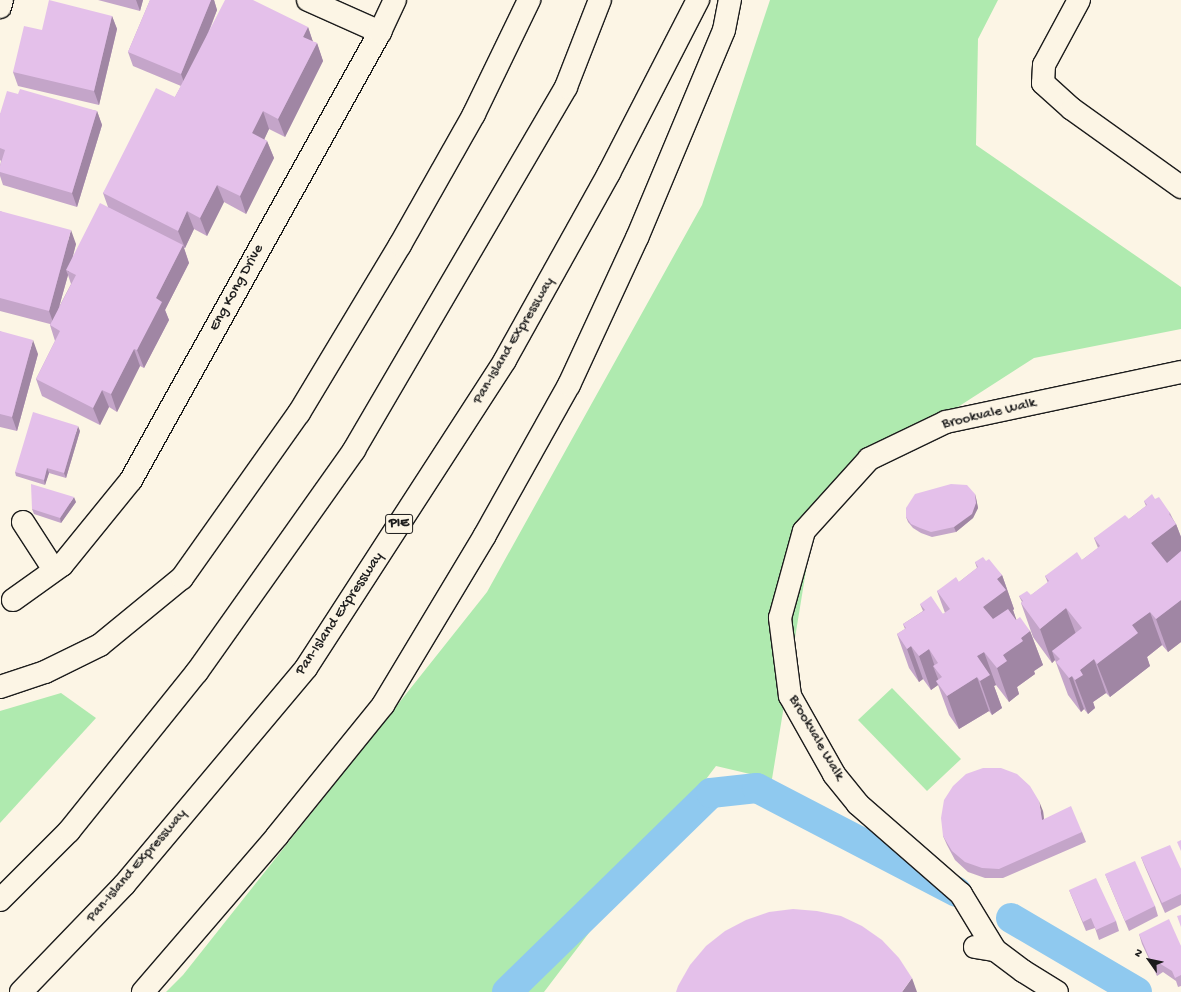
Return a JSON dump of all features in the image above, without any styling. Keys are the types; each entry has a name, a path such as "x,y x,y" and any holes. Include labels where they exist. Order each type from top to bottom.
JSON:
{"main road":[{"path":"0,7 2,0"},
{"path":"308,0 380,32"},
{"name":"Eng Kong Drive","path":"13,600 58,567 131,480 380,32 395,0"},
{"path":"0,687 45,672 100,645 182,578 299,413 400,245 474,114 529,0"},
{"path":"0,900 69,830 197,672 354,450 566,87 600,0"},
{"name":"Pan-Island Expressway","path":"21,992 124,885 306,668 505,360 609,173 698,0"},
{"path":"143,992 262,854 383,705 480,542 569,385 634,245 718,44 730,0"},
{"path":"1079,0 1044,65 1043,84 1072,109 1181,187"},
{"name":"Brookvale Walk","path":"1057,992 985,948 961,894 858,804 834,774 790,696 780,618 804,531 869,459 946,422 1181,372"},
{"path":"22,522 58,567"}],"green space":[{"path":"770,0 998,0 978,39 976,145 1181,287 1181,329 1034,358 818,497 772,779 716,766 544,992 166,992 183,975 487,592 702,205"},
{"path":"892,688 961,759 927,791 858,720"},
{"path":"61,693 96,718 0,823 0,711"}],"building":[{"path":"49,0 112,16 94,91 13,72 24,26 42,30"},
{"path":"150,0 211,0 181,74 128,52"},
{"path":"225,0 253,0 308,27 303,37 317,43 278,119 263,111 252,133 267,141 240,196 217,185 200,218 187,211 178,231 103,193 156,88 175,97"},
{"path":"20,89 97,111 72,193 0,172 0,166 5,150 0,148 0,114 7,91 18,94"},
{"path":"100,203 183,245 156,298 162,302 137,350 134,349 111,394 102,390 93,408 36,379 60,331 50,325 76,275 66,270"},
{"path":"0,211 71,230 49,311 0,298"},
{"path":"0,331 33,340 12,417 0,414"},
{"path":"33,412 78,426 64,473 47,468 44,480 15,472"},
{"path":"31,484 74,497 60,518 32,509"},
{"path":"951,484 967,485 975,494 976,503 972,514 954,527 931,532 911,524 906,517 906,508 915,494"},
{"path":"1152,494 1155,499 1159,497 1176,524 1151,543 1167,563 1181,551 1181,600 1156,619 1150,612 1132,625 1138,633 1097,664 1094,659 1080,670 1083,675 1075,680 1072,676 1069,678 1056,662 1060,659 1052,651 1082,628 1066,608 1040,629 1021,603 1023,601 1019,596 1027,591 1031,595 1049,581 1045,576 1077,552 1082,560 1100,546 1094,538 1125,515 1129,519 1147,505 1144,501"},
{"path":"983,557 986,561 989,559 1002,575 997,579 1006,590 983,607 993,619 1008,609 1016,620 1020,617 1030,631 1021,638 1023,641 1003,655 1007,661 997,668 984,652 977,656 990,675 980,681 977,677 947,696 936,681 942,677 933,666 938,663 929,649 919,656 911,646 907,649 897,634 906,628 903,624 925,610 920,604 931,596 943,614 950,609 937,591 956,577 959,582 978,567 975,562"},
{"path":"983,768 1001,768 1017,774 1030,786 1039,801 1042,820 1071,806 1082,832 999,869 982,868 965,862 952,851 943,836 941,818 944,800 953,786 966,774"},
{"path":"1181,840 1181,851 1177,842"},
{"path":"1170,845 1181,869 1181,894 1162,903 1141,857"},
{"path":"1135,861 1155,906 1125,921 1105,874"},
{"path":"1096,878 1116,921 1096,930 1091,918 1083,922 1069,890"},
{"path":"793,909 817,911 841,916 862,926 882,940 899,958 912,978 902,992 676,992 690,965 706,946 725,931 746,920 769,912"},
{"path":"1181,915 1181,927 1177,916"},
{"path":"1169,919 1181,946 1181,975 1175,978 1172,971 1159,963 1153,966 1139,934"}],"waterway":[{"path":"507,992 711,793 757,788 957,892"},
{"path":"1011,918 1137,992"}]}
